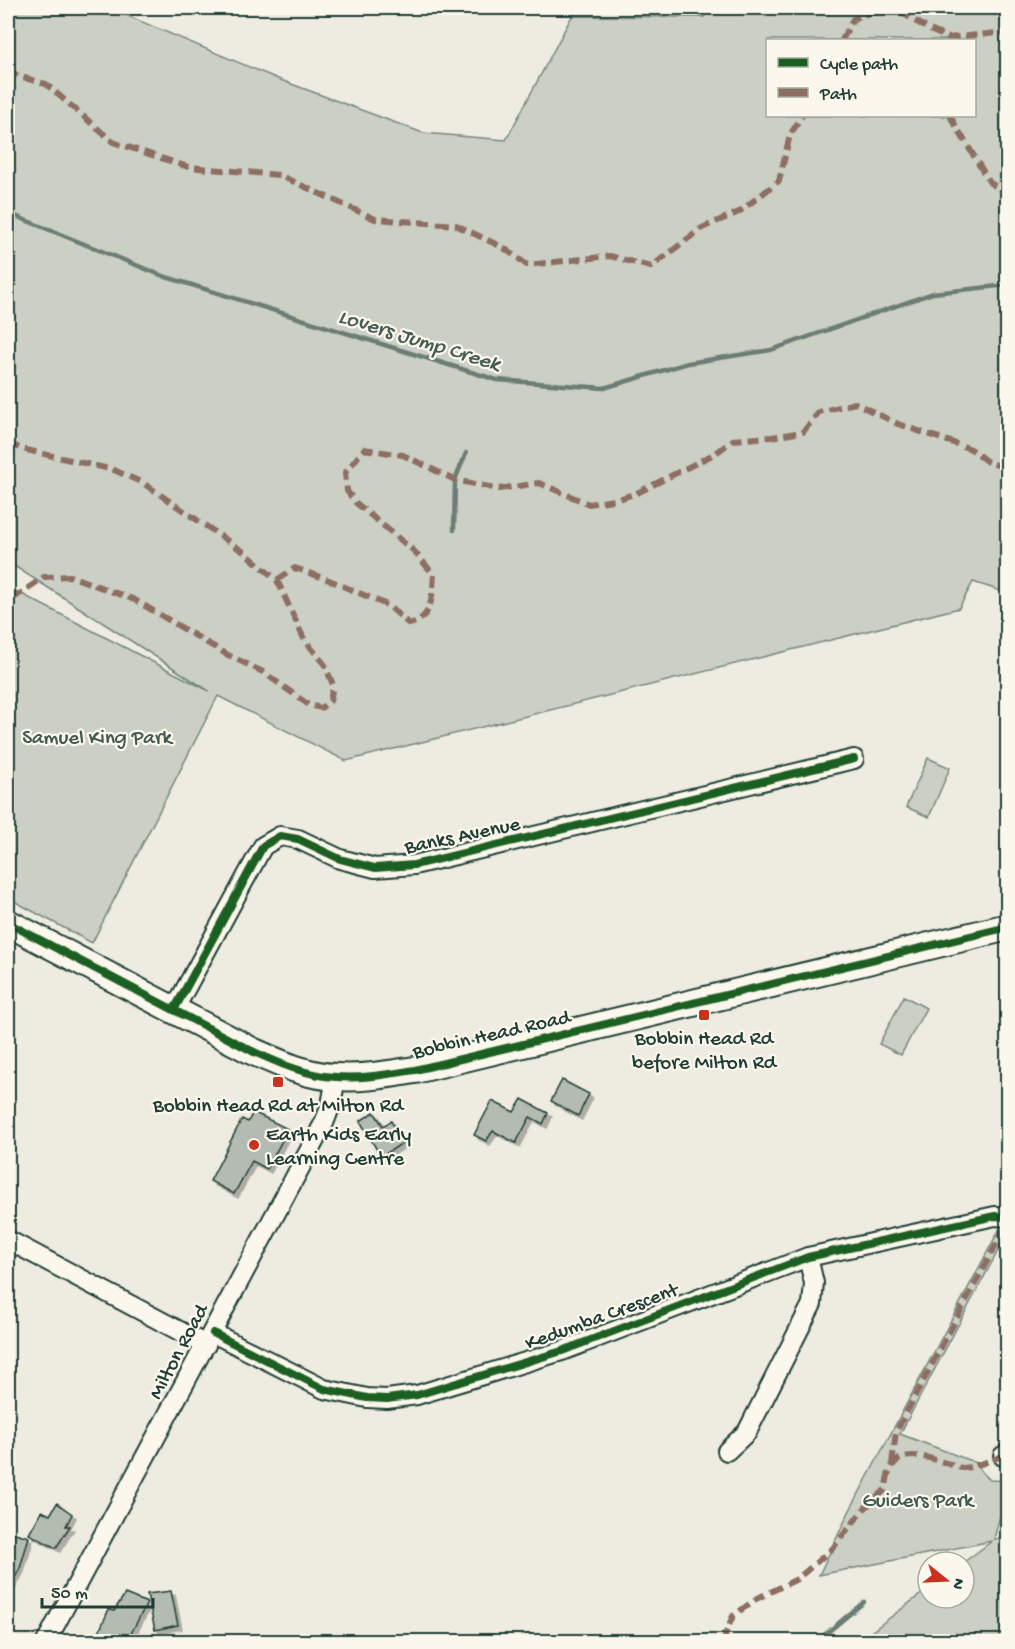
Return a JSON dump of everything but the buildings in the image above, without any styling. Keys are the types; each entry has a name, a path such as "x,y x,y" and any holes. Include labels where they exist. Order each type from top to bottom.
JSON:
{"main road":[{"name":"Bobbin Head Road","path":"8,923 252,1051 283,1065 336,1077 415,1070 1008,927"}],"street":[{"name":"Banks Avenue","path":"174,1010 263,846 280,836 298,839 340,859 375,868 414,865 855,759"},
{"name":"Milton Road","path":"46,1641 324,1123 331,1105 336,1077"},
{"name":"Kedumba Crescent","path":"8,1240 209,1339 324,1389 367,1398 387,1399 417,1395 562,1351 808,1257 995,1216 1008,1217"},
{"path":"727,1451 747,1432 812,1305 814,1283 808,1257"}],"green space":[{"name":"Samuel King Park","path":"8,8 109,8 278,79 423,133 506,140 572,16 704,17 709,8 1007,8 1007,593 973,582 959,608 346,761 218,696 92,943 8,898 8,587 209,691 8,562"},
{"path":"928,758 950,768 929,817 906,807"},
{"path":"904,996 926,1008 901,1055 879,1044"},
{"name":"Guiders Park","path":"999,1230 1007,1234 900,1434 977,1463 990,1480 1007,1481 994,1539 1007,1537 1007,1641 859,1641 916,1598 916,1610 976,1610 976,1553 992,1541 946,1550 916,1550 916,1556 819,1575 849,1512"}],"waterway":[{"name":"Lovers Jump Creek","path":"8,213 163,276 497,380 604,388 688,363 771,350 933,293 1008,285"},
{"path":"454,530 455,480 466,453"},
{"path":"816,1642 864,1602"}],"marked path":[{"path":"843,39 853,19 874,11 899,11 948,38 1008,32"},
{"path":"8,69 18,76 46,84 113,142 188,167 279,175 375,219 456,225 504,248 527,265 610,256 651,267 702,228 739,212 779,181 790,135 801,117"},
{"path":"951,117 990,183 1008,193"},
{"path":"277,580 295,568 389,606 409,624 417,621 427,612 432,598 434,575 414,551 356,503 347,491 345,473 364,449 403,455 455,480 499,489 539,483 589,504 619,499 639,492 716,453 733,440 803,432 819,412 855,403 898,424 971,449 986,461 1008,469"},
{"path":"8,443 22,449 114,470 143,483 244,552 277,580 304,639 325,665 333,685 330,701 321,708 309,705 263,672 226,654 135,600 70,576 44,577 8,602"},
{"path":"892,1464 896,1432 1008,1222"},
{"path":"726,1642 725,1635 733,1616 756,1599 797,1579 832,1549 864,1509 886,1489 892,1466 898,1460 905,1457 924,1457 967,1468 1003,1456"}],"cycle path":[{"path":"174,1010 263,846 280,836 298,839 340,859 375,868 414,865 854,759"},
{"path":"8,923 252,1051 304,1071 325,1076 346,1077 376,1076 415,1070 1008,927"},
{"path":"213,1333 324,1389 367,1398 387,1399 417,1395 562,1351 808,1257 995,1216 1008,1217"}],"place":[{"name":"Bobbin Head Rd before Milton Rd","path":"704,1015"},
{"name":"Bobbin Head Rd at Milton Rd","path":"278,1082"},
{"name":"Earth Kids Early Learning Centre","path":"254,1145"}]}
